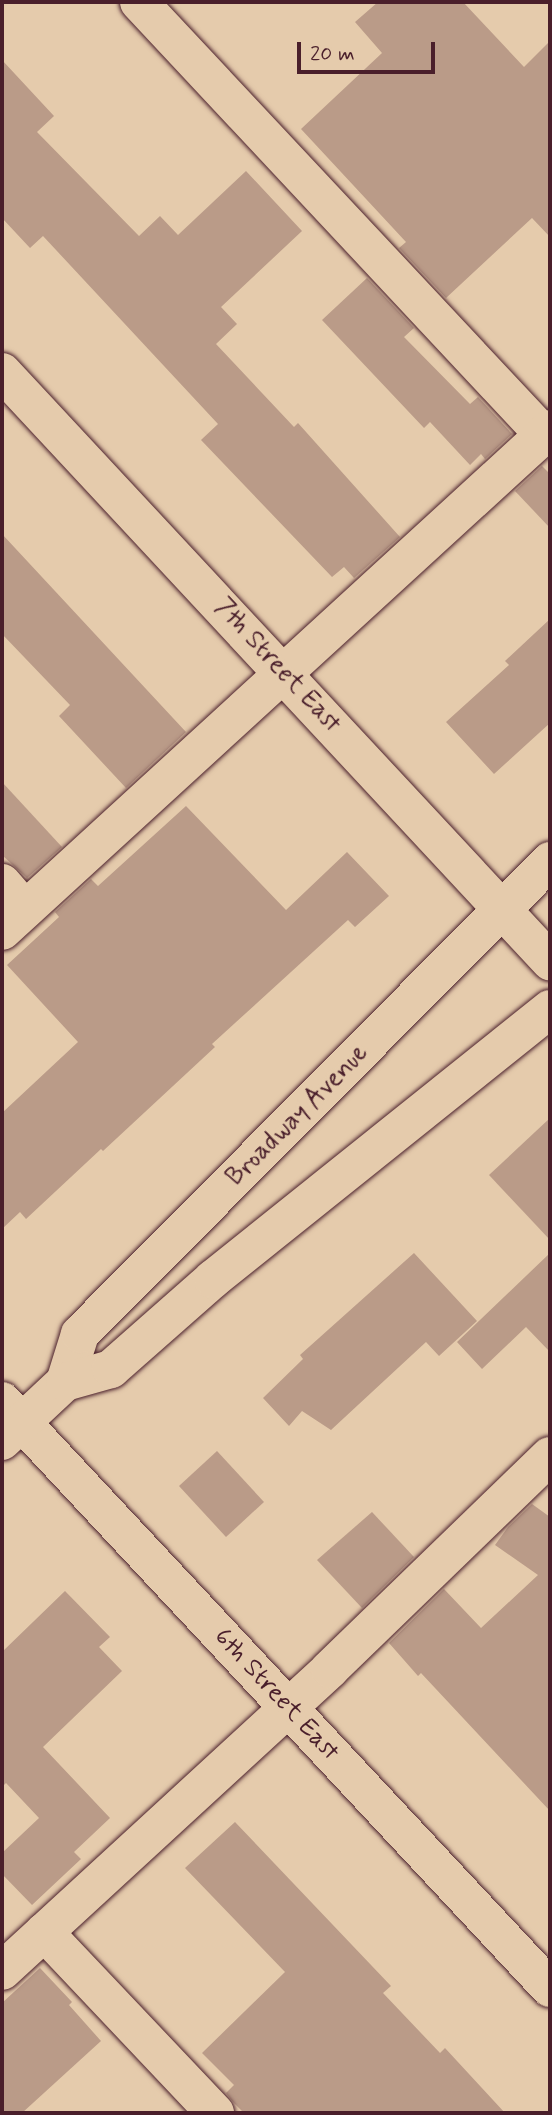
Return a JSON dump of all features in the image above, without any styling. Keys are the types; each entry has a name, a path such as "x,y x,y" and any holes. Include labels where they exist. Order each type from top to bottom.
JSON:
{"street":[{"path":"10,908 284,672 547,432 139,2"},
{"name":"7th Street East","path":"2,372 284,672 550,961"},
{"name":"Broadway Avenue","path":"65,1382 80,1334 500,909 550,862"},
{"name":"Broadway Avenue","path":"8,1422 65,1382 111,1369 213,1279 550,1009"},
{"name":"6th Street East","path":"8,1422 288,1707 550,1988"},
{"path":"2,1971 546,1467"},
{"path":"44,1932 215,2113"}],"building":[{"path":"378,2 463,2 524,67 550,41 550,237 532,218 446,298 399,248 406,242 301,129 382,53 355,22"},
{"path":"2,60 54,116 37,132 139,236 160,216 178,235 246,171 302,231 221,307 237,324 216,344 294,427 298,423 400,537 354,578 344,567 332,577 201,440 218,424 43,236 30,248 2,218"},
{"path":"367,278 414,328 404,337 470,404 478,397 512,434 485,459 481,454 470,465 430,422 424,428 322,320"},
{"path":"542,466 550,474 550,528 515,491"},
{"path":"2,534 186,732 126,788 59,716 70,705 2,634"},
{"path":"550,619 550,723 494,774 446,722 509,665 505,661"},
{"path":"2,782 62,847 27,878 2,855"},
{"path":"186,806 286,910 347,852 389,896 355,927 348,920 212,1044 215,1047 103,1151 101,1149 26,1219 20,1212 2,1229 2,1113 78,1042 7,965 59,917 55,912 91,879 98,886"},
{"path":"550,1118 550,1240 489,1175"},
{"path":"414,1253 477,1321 439,1356 426,1342 331,1430 302,1411 289,1426 263,1398 303,1359 300,1355"},
{"path":"550,1253 550,1352 526,1327 482,1369 457,1342"},
{"path":"217,1451 264,1502 226,1537 179,1486"},
{"path":"532,1504 550,1517 550,1811 421,1673 418,1676 389,1643 444,1589 481,1628 538,1575 495,1545 508,1527"},
{"path":"372,1512 414,1557 362,1608 317,1560"},
{"path":"65,1591 110,1637 99,1647 122,1671 43,1747 110,1818 74,1852 81,1859 32,1905 2,1874 2,1853 39,1818 6,1783 2,1787 2,1652"},
{"path":"235,1822 391,1986 383,1993 440,2053 445,2048 505,2113 244,2113 233,2102 226,2093 234,2085 202,2053 285,1972 185,1868"},
{"path":"40,1968 72,2002 69,2005 101,2041 22,2113 2,2113 2,2003"}]}
